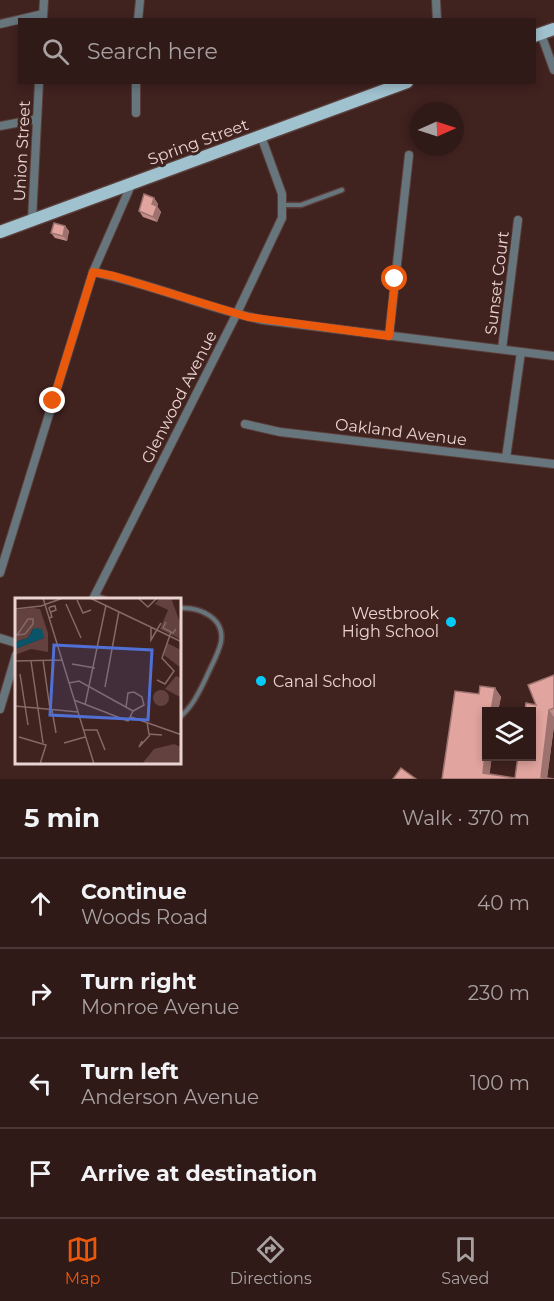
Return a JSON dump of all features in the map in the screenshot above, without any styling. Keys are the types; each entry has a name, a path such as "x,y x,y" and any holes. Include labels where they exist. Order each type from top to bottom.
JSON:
{"main road":[{"path":"538,35 554,29"},
{"name":"Spring Street","path":"0,232 402,84"}],"street":[{"path":"43,17 44,0"},
{"path":"138,18 140,0"},
{"path":"436,0 437,18"},
{"path":"0,24 18,21"},
{"path":"538,35 554,70"},
{"name":"Union Street","path":"32,220 39,84"},
{"path":"136,84 136,113"},
{"path":"0,126 37,119"},
{"path":"261,136 282,194 283,205"},
{"path":"389,336 409,155"},
{"path":"0,573 93,272 132,183"},
{"name":"Glenwood Avenue","path":"94,597 237,313 282,218 283,205"},
{"name":"Sunset Court","path":"502,349 518,219"},
{"path":"93,272 114,276 263,320 554,356"},
{"path":"506,458 521,352"},
{"name":"Oakland Avenue","path":"245,424 280,432 554,465"},
{"path":"0,638 15,643"},
{"path":"0,709 15,658"}],"lane":[{"path":"283,205 301,205 342,189"},
{"path":"182,608 193,607 202,610 215,622 222,636 215,658 194,702 182,715"}],"building":[{"path":"144,194 154,198 152,204 157,206 153,217 139,211"},
{"path":"54,223 65,226 63,236 51,233"},
{"path":"554,675 554,708 549,710 541,777 554,779 442,779 455,691 479,694 480,686 495,688 492,707 482,707 483,773 515,778 517,761 536,761 536,707 526,707 526,703 536,705 528,685"},
{"path":"401,768 416,779 393,779"}],"place":[{"name":"Westbrook High School","path":"451,622"},
{"name":"Canal School","path":"261,681"}],"route":[{"path":"53,401 93,272 114,276 248,317 389,336 395,279"}]}
